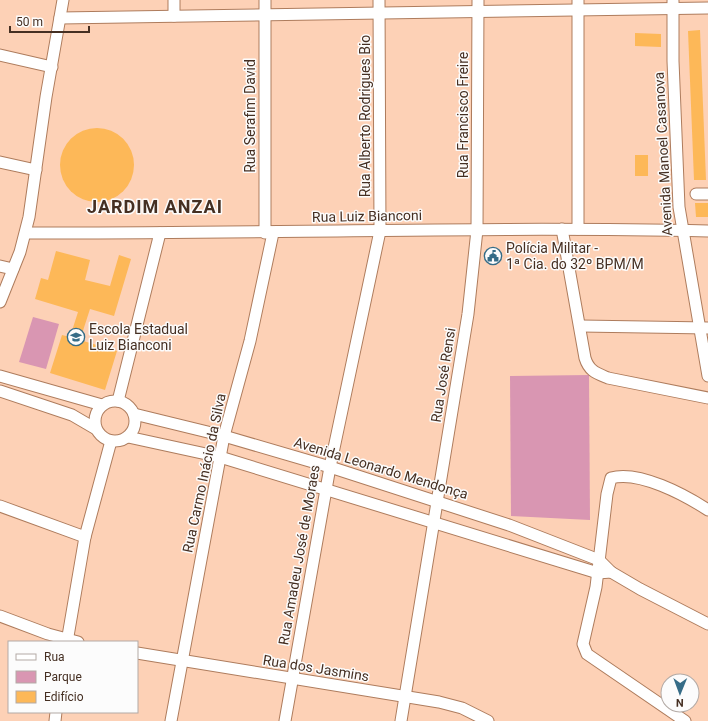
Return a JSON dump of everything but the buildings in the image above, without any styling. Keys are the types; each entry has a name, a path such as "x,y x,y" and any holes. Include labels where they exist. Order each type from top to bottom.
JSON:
{"street":[{"path":"0,302 26,233 63,0"},
{"path":"174,0 174,16"},
{"name":"Rua Serafim David","path":"265,0 269,233"},
{"name":"Rua Alberto Rodrigues Bio","path":"379,0 380,231"},
{"name":"Rua Francisco Freire","path":"477,230 478,0"},
{"path":"60,18 478,12 578,5 673,4 708,8"},
{"name":"Avenida Manoel Casanova","path":"673,4 677,162 682,231 703,328 708,376"},
{"path":"578,5 578,229"},
{"path":"0,55 52,67"},
{"path":"0,162 36,170"},
{"path":"696,194 708,194"},
{"path":"562,229 586,363 589,368 608,378 708,398"},
{"name":"Rua Luiz Bianconi","path":"26,233 269,233 562,229 708,231"},
{"name":"Rua José Rensi","path":"401,721 468,314 477,230"},
{"name":"Rua Amadeu José de Moraes","path":"285,721 330,467 380,231"},
{"path":"118,401 160,233"},
{"name":"Rua Carmo Inácio da Silva","path":"171,721 224,436 250,341 269,233"},
{"path":"0,266 13,269"},
{"path":"580,326 703,328"},
{"path":"0,376 102,405"},
{"path":"0,391 72,415 96,429 105,438 111,441 117,441 128,437 220,457 598,573 611,572"},
{"path":"96,429 95,416 102,405 108,402 118,401 126,404 134,414 135,426 128,437"},
{"name":"Avenida Leonardo Mendonça","path":"134,414 224,436 330,467 509,525 599,560 611,572 640,589 708,624"},
{"path":"0,616 70,641 86,537 111,441"},
{"path":"685,721 598,663 584,651 583,644 598,573 607,494 611,478 620,476 660,484 672,488 708,510"},
{"path":"0,506 86,537"},
{"name":"Rua dos Jasmins","path":"138,653 292,680 405,696 462,708 488,721"}],"green space":[{"path":"33,317 59,324 46,369 19,362"},
{"path":"589,375 590,520 511,516 510,376"}],"place":[{"name":"Polícia Militar - 1ª Cia. do 32º BPM/M","path":"493,256"},
{"name":"Escola Estadual Luiz Bianconi","path":"76,337"}],"district":[{"name":"JARDIM ANZAI","path":"155,206"}]}
